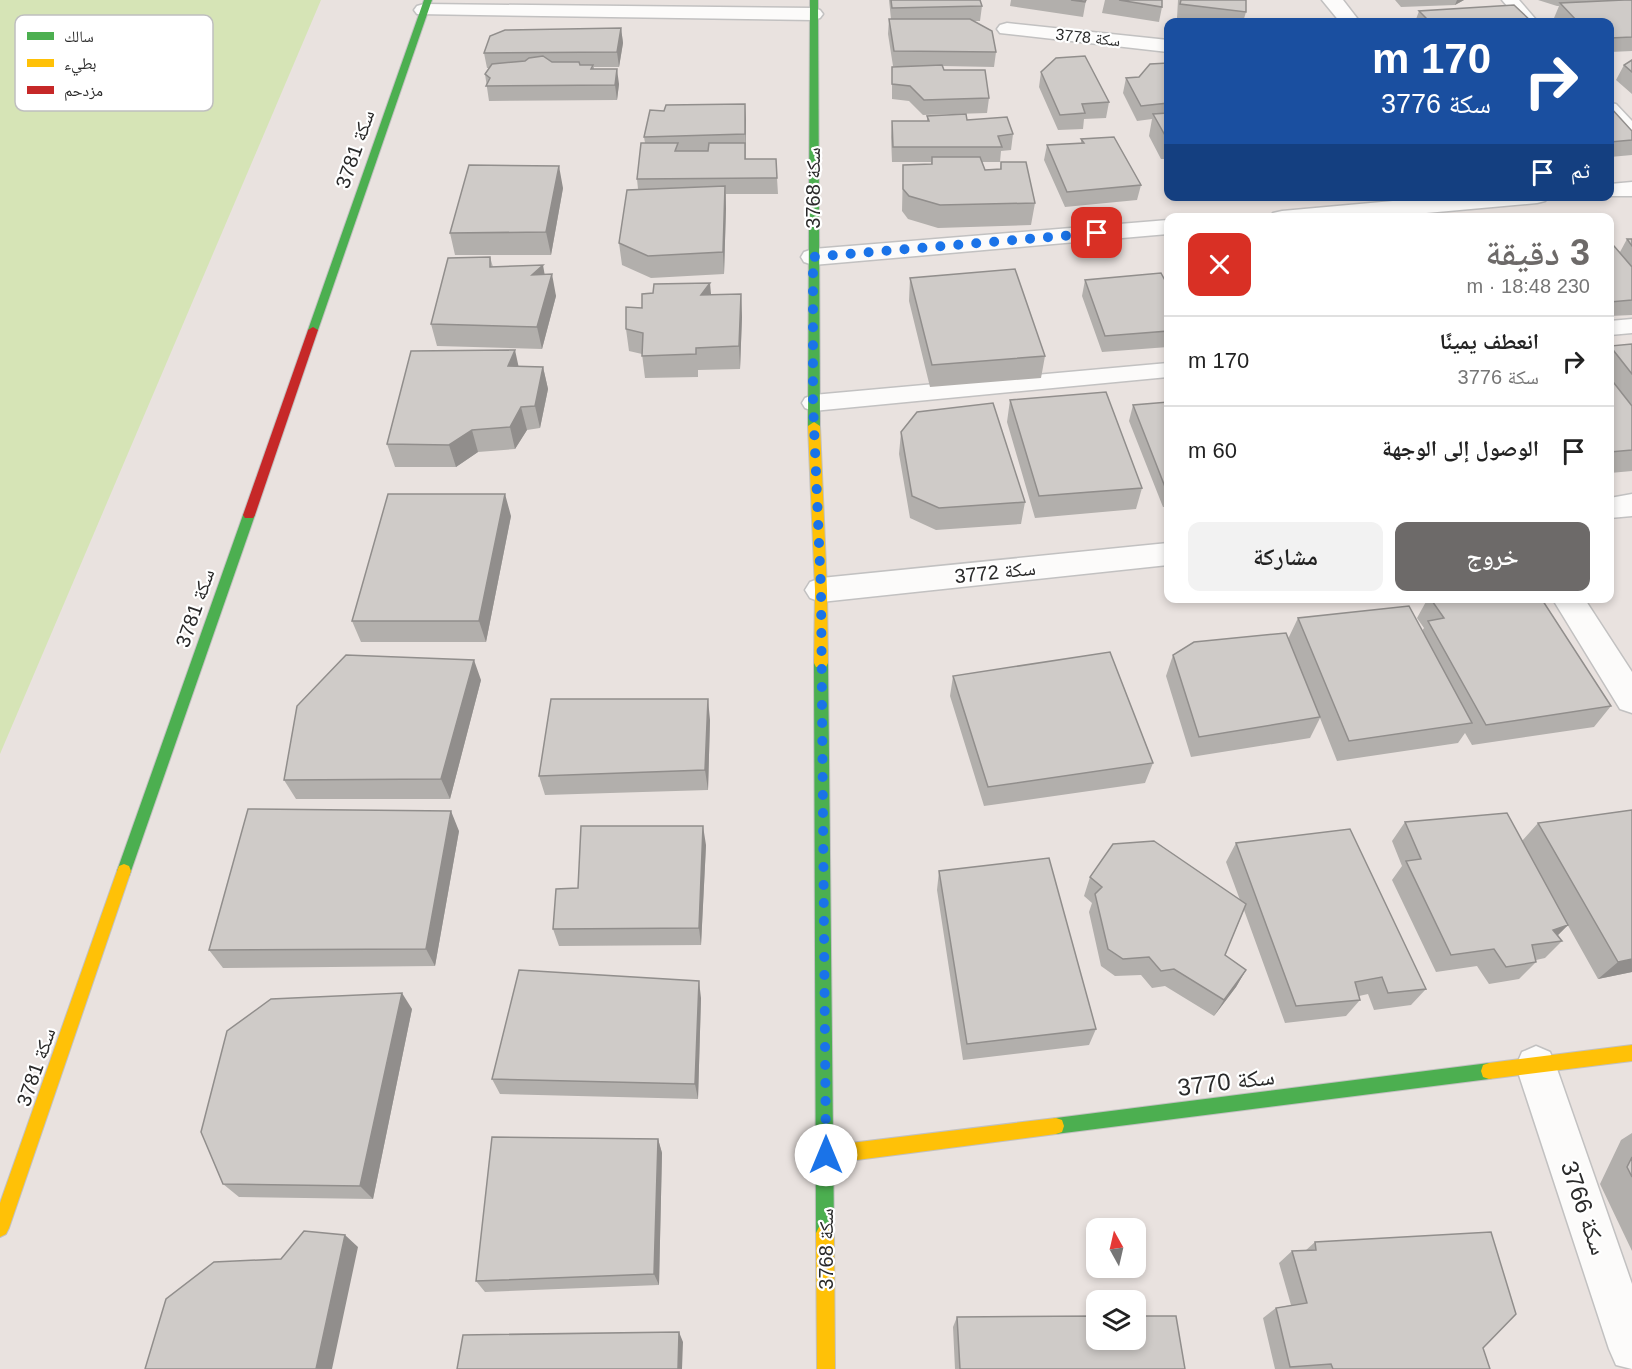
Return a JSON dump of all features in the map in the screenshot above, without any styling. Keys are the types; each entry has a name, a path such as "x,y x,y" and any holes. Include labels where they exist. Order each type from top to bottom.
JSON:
{"street":[{"path":"1332,0 1347,18"},
{"name":"سكة 3768","path":"426,5 813,7 813,403 821,590 826,1369"},
{"name":"سكة 3781","path":"0,1228 426,5"},
{"name":"سكة 3778","path":"1007,29 1164,46"},
{"path":"1614,191 1632,189"},
{"path":"1334,213 1459,201"},
{"path":"813,257 1164,227"},
{"path":"1614,507 1632,505"},
{"name":"سكة 3772","path":"821,590 1164,554"},
{"path":"1570,603 1632,700"},
{"name":"سكة 3770","path":"826,1155 1632,1053"},
{"name":"سكة 3766","path":"1536,1066 1632,1349"}],"lane":[{"path":"1510,0 1526,18"},
{"path":"1614,112 1632,132"},
{"path":"1614,328 1632,326"},
{"path":"813,403 1164,370"}],"green space":[{"path":"0,0 321,0 0,754"}],"building":[{"path":"891,0 980,0 982,6 892,8"},
{"path":"1119,0 1162,0 1162,7"},
{"path":"1181,0 1246,0 1246,12 1180,4"},
{"path":"1632,0 1632,37 1614,38 1614,18 1574,18 1560,3"},
{"path":"1514,5 1528,18 1426,18 1419,11"},
{"path":"889,19 970,19 992,31 996,52 894,51"},
{"path":"621,28 617,52 484,53 490,36 505,30"},
{"path":"543,56 552,62 579,62 580,65 593,65 591,69 617,69 615,85 486,86 490,78 485,74 492,64 525,61 529,58"},
{"path":"1085,56 1109,102 1082,104 1085,113 1060,115 1041,72 1056,58"},
{"path":"1632,60 1632,72 1624,65"},
{"path":"1164,63 1164,103 1141,106 1126,78 1139,77 1150,64"},
{"path":"942,65 944,70 985,70 989,98 924,100 910,86 892,84 892,67"},
{"path":"745,104 745,134 644,137 650,110 664,111 666,105"},
{"path":"1614,111 1632,131 1632,140 1614,142"},
{"path":"1164,113 1164,133 1153,114"},
{"path":"966,114 967,120 1007,117 1013,134 998,136 1002,147 893,147 892,121 929,121 927,116"},
{"path":"1114,137 1141,185 1067,192 1047,145 1084,143 1081,139"},
{"path":"641,143 678,143 675,151 708,151 709,143 745,143 745,159 776,159 777,178 637,179"},
{"path":"932,157 980,157 985,170 1001,169 1001,162 1026,162 1035,203 940,205 909,196 903,189 903,165 932,164"},
{"path":"469,165 559,166 546,232 450,233"},
{"path":"725,186 723,252 648,256 619,243 627,190"},
{"path":"1614,246 1632,267 1632,300 1614,302"},
{"path":"490,257 490,267 543,265 532,275 552,274 537,327 431,324 448,258"},
{"path":"1015,269 1045,356 932,365 910,278"},
{"path":"1161,273 1164,279 1164,331 1105,336 1085,280"},
{"path":"710,283 701,295 741,294 739,346 696,348 696,354 642,356 643,333 626,329 626,307 642,308 642,294 653,293 654,284"},
{"path":"1632,344 1632,374 1614,351 1614,346"},
{"path":"515,350 508,366 543,367 535,406 521,407 510,427 472,430 449,445 387,444 411,351"},
{"path":"1614,383 1632,406 1632,450 1614,452"},
{"path":"1106,392 1142,488 1039,496 1010,400"},
{"path":"1164,402 1164,484 1133,405"},
{"path":"993,403 1025,502 939,508 912,496 901,432 917,412"},
{"path":"388,494 505,494 479,621 352,621"},
{"path":"1434,603 1544,603 1611,706 1486,725 1428,621 1444,618"},
{"path":"1409,606 1472,723 1349,741 1298,618"},
{"path":"1286,633 1320,717 1199,737 1173,655 1194,642"},
{"path":"1110,652 1153,763 988,787 953,676"},
{"path":"346,655 474,660 441,779 284,780 297,706"},
{"path":"551,699 708,699 705,770 539,776"},
{"path":"248,809 451,811 426,949 209,950"},
{"path":"1632,810 1632,959 1618,962 1538,823"},
{"path":"1507,813 1568,925 1553,930 1562,941 1532,945 1536,962 1506,967 1494,949 1451,955 1406,861 1421,859 1405,822"},
{"path":"581,826 703,826 699,928 553,929 556,889 578,888"},
{"path":"1350,829 1426,989 1388,993 1382,977 1355,982 1360,1000 1296,1006 1236,843"},
{"path":"1154,841 1246,904 1225,955 1246,970 1224,1000 1174,969 1161,971 1149,957 1123,959 1108,949 1095,894 1102,887 1090,877 1113,844"},
{"path":"1049,858 1096,1029 967,1044 939,871"},
{"path":"519,970 699,981 695,1084 492,1079"},
{"path":"402,993 360,1186 223,1184 201,1132 227,1031 271,999"},
{"path":"492,1137 658,1139 654,1274 476,1281"},
{"path":"1632,1157 1632,1177 1627,1167"},
{"path":"304,1231 345,1235 316,1369 145,1369 166,1299 214,1262 281,1259"},
{"path":"1491,1232 1516,1314 1483,1348 1490,1369 1333,1369 1331,1364 1290,1367 1276,1308 1307,1303 1292,1251 1316,1250 1315,1242"},
{"path":"1086,1316 1086,1350 1146,1350 1146,1316 1176,1316 1185,1369 960,1369 957,1317"},
{"path":"679,1332 678,1369 457,1369 463,1335"}],"traffic: fast":[{"path":"313,330 428,0"},
{"path":"814,0 814,426"},
{"path":"124,871 249,515"},
{"path":"821,663 825,1233"},
{"path":"1056,1126 1489,1071"}],"traffic: slow":[{"path":"814,426 821,590 821,663"},
{"path":"0,1228 124,871"},
{"path":"1489,1071 1632,1053"},
{"path":"826,1155 1056,1126"},
{"path":"825,1233 826,1369"}],"traffic: jam":[{"path":"249,515 313,330"}],"route":[{"path":"826,1155 821,590 813,403 813,257 1097,233"}]}
